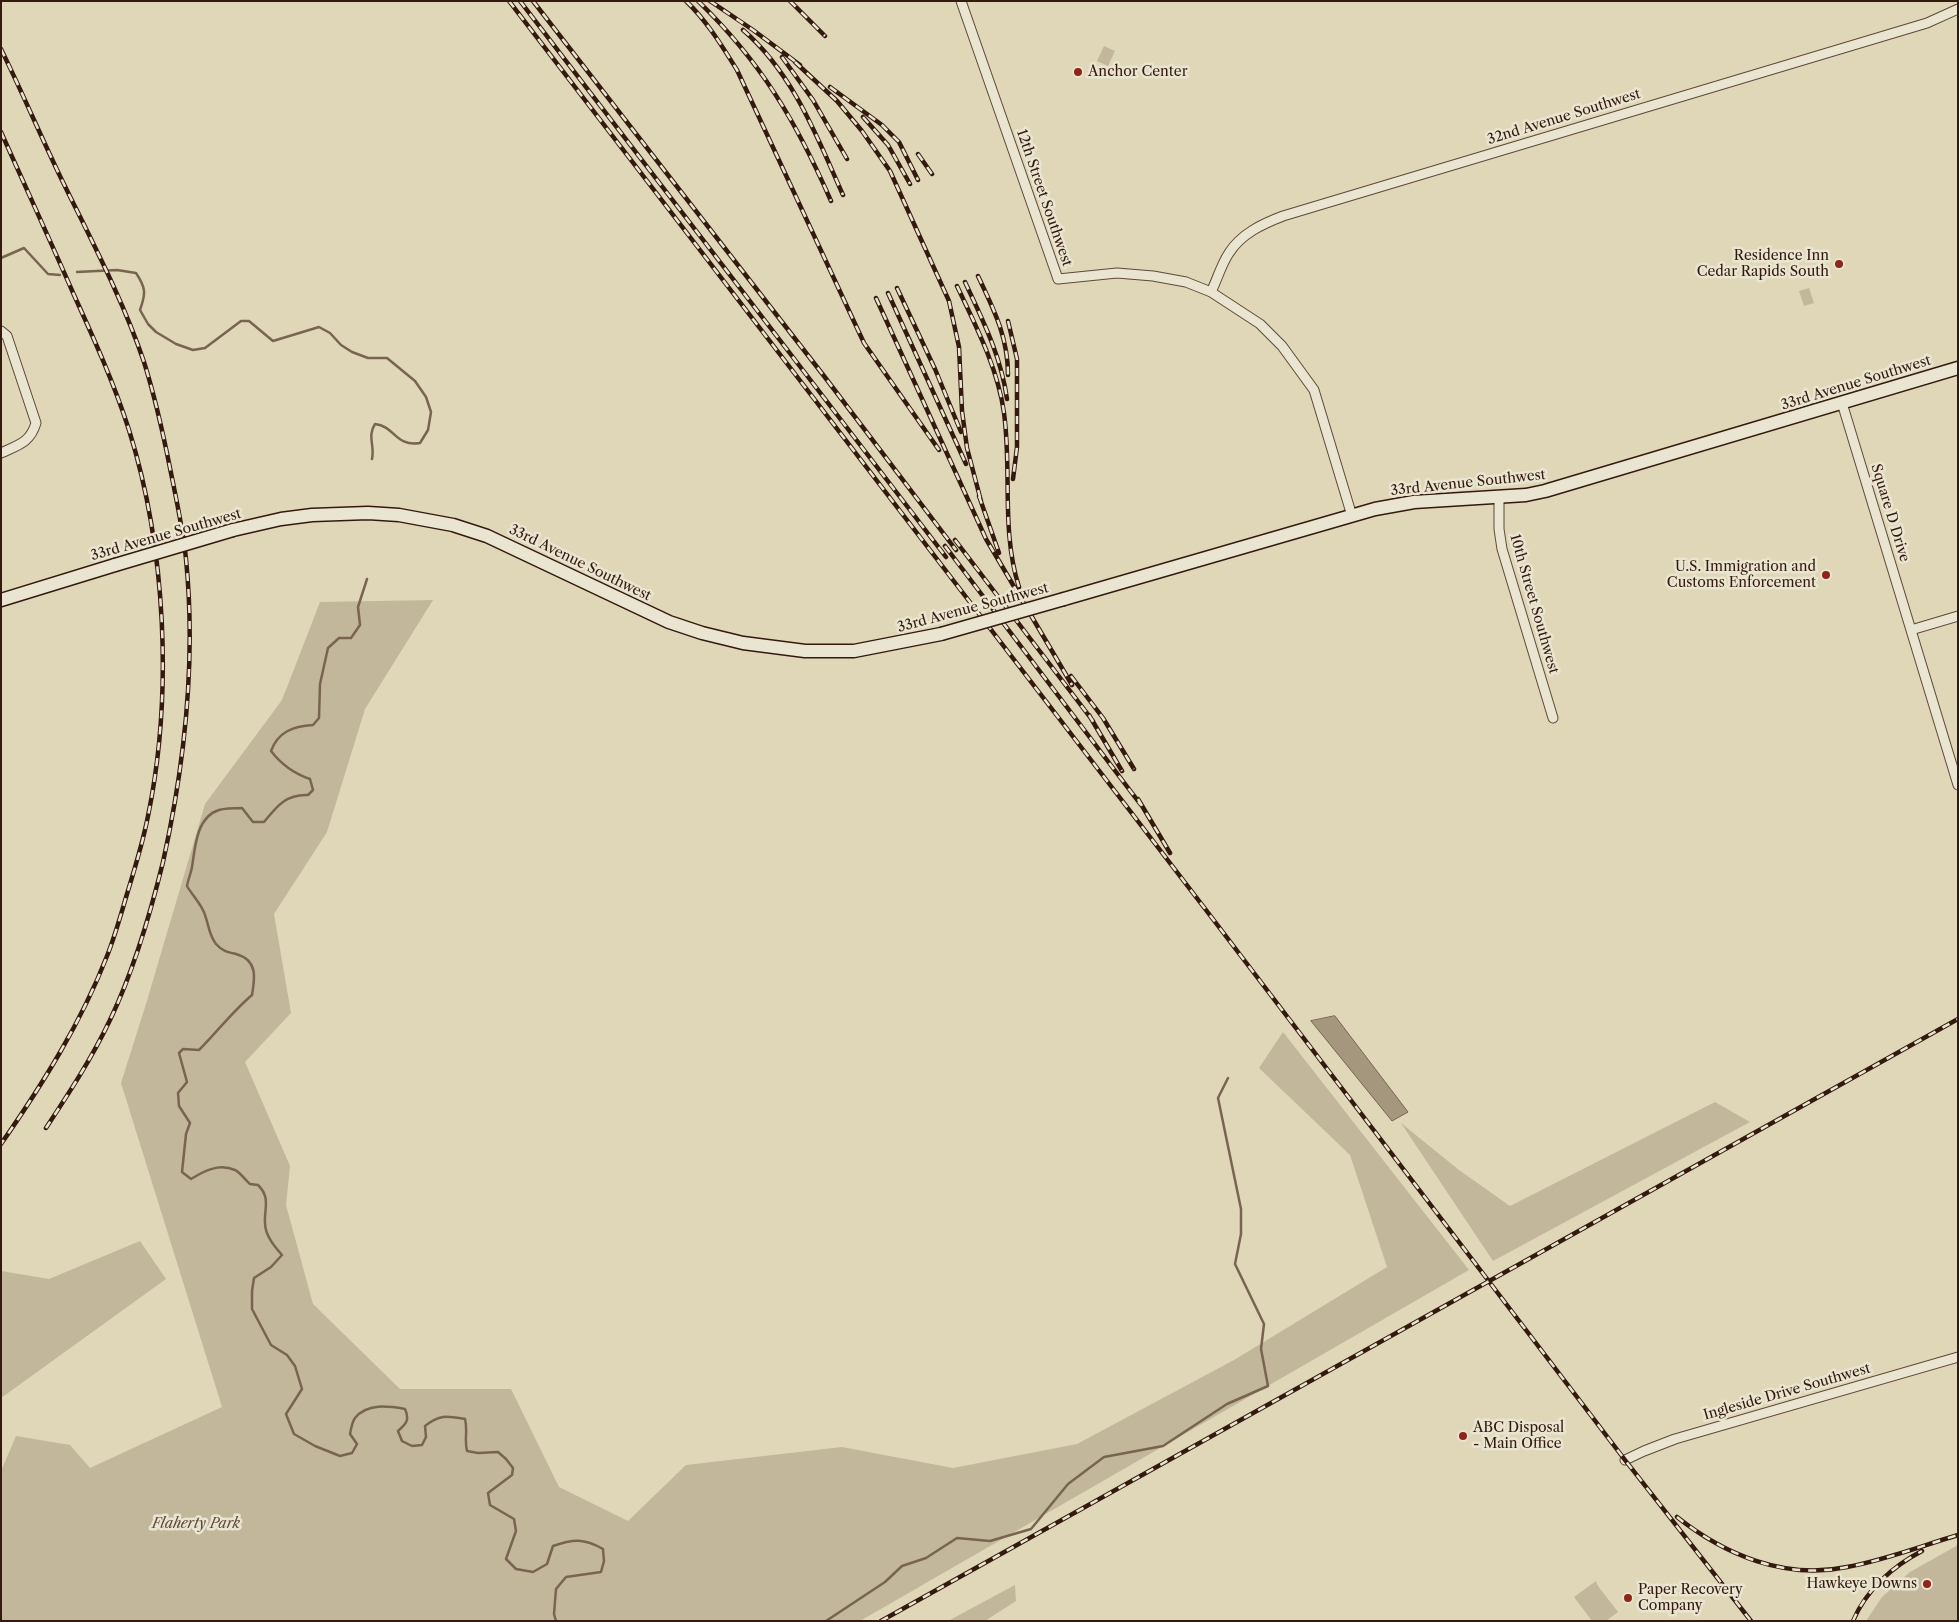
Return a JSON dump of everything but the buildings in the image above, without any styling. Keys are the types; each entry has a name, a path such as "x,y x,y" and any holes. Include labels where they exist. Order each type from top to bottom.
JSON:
{"street":[{"name":"12th Street Southwest","path":"961,1 1058,279 1117,273 1153,276 1186,282 1211,292 1260,324 1282,346 1314,390 1352,516"},
{"name":"32nd Avenue Southwest","path":"1211,292 1229,253 1243,237 1260,225 1283,216 1927,23 1958,9"},
{"path":"1,331 7,336 36,423 33,433 27,440 1,453"},
{"name":"33rd Avenue Southwest","path":"1,600 234,530 281,519 312,514 398,515 453,525 487,536 669,622 702,634 743,643 805,651 854,651 941,634 1352,516 1414,502 1526,495 1581,482 1958,368"},
{"name":"Square D Drive","path":"1842,403 1958,785"},
{"name":"10th Street Southwest","path":"1499,496 1499,529 1502,549 1553,718"},
{"path":"1911,630 1958,616"},
{"name":"Ingleside Drive Southwest","path":"1625,1460 1675,1439 1958,1357"}],"green space":[{"path":"1104,46 1115,51 1108,66 1097,61"},
{"path":"1809,288 1814,303 1804,306 1799,291"},
{"name":"Flaherty Park","path":"433,600 365,709 327,832 274,914 291,1013 245,1062 290,1166 286,1205 313,1304 400,1389 511,1389 559,1487 628,1521 686,1465 842,1447 953,1468 1077,1444 1234,1360 1387,1267 1350,1155 1259,1068 1283,1032 1469,1270 860,1621 1,1621 1,1471 16,1436 70,1445 90,1468 222,1407 121,1083 205,804 282,700 320,602"},
{"path":"1715,1102 1750,1122 1493,1261 1401,1123 1459,1170 1510,1206"},
{"path":"140,1241 166,1279 1,1398 1,1271 49,1279"},
{"name":"Hawkeye Downs","path":"1958,1545 1958,1621 1866,1621 1882,1597 1910,1572"},
{"path":"1596,1581 1618,1612 1606,1621 1592,1621 1574,1597"},
{"path":"1015,1585 1016,1601 985,1621 948,1621"}],"shaded area":[{"path":"1335,1016 1408,1112 1392,1121 1311,1021"}],"waterway":[{"path":"1,258 24,248 48,274 60,275"},
{"path":"77,272 117,270 136,273 144,291 140,310 148,324 156,332 176,344 193,350 205,348 241,321 249,321 273,341 319,327 330,333 341,345 352,352 368,358 387,358 415,381 426,397 431,412 428,430 420,443 405,442 387,428 375,424 371,437 372,459"},
{"path":"367,579 358,607 360,625 351,638 339,638 328,648 320,684 319,718 313,725 287,731 278,739 271,751 289,768 310,779 313,790 308,795 300,795 283,802 264,822 253,822 242,808 219,810 206,819 198,834 187,886 204,911 210,934 216,944 223,950 243,957 248,961 252,965 254,982 252,995 199,1050 183,1049 179,1053 187,1082 178,1093 179,1106 190,1123 186,1134 182,1172 191,1179 212,1169 229,1168 237,1171 250,1184 258,1185 264,1194 266,1199 265,1223 268,1236 282,1255 271,1267 254,1278 252,1309 271,1345 287,1355 295,1366 302,1389 286,1414 294,1434 315,1446 340,1456 352,1453 357,1444 350,1434 353,1421 365,1410 378,1407 405,1409 406,1422 398,1431 402,1441 412,1446 422,1445 426,1437 425,1426 435,1419 448,1417 465,1419 467,1451 478,1453 498,1452 513,1468 512,1475 488,1493 490,1505 514,1519 516,1531 506,1559 516,1569 533,1572 547,1564 553,1546 567,1542 584,1541 603,1549 604,1561 601,1572 566,1577 556,1589 554,1614 556,1621"},
{"path":"826,1621 885,1582 902,1566 926,1558 957,1538 990,1541 1031,1529 1068,1484 1104,1457 1163,1446 1227,1404 1268,1386 1261,1349 1264,1324 1235,1264 1241,1234 1241,1209 1218,1098 1228,1078"}],"railway":[{"path":"509,1 1625,1460 1751,1621"},
{"path":"520,1 946,557"},
{"path":"533,1 824,376 956,550"},
{"path":"686,1 707,25 737,70 864,343 939,450"},
{"path":"698,1 740,47 759,70 775,94 804,145 831,201"},
{"path":"710,1 800,65"},
{"path":"790,1 825,36"},
{"path":"743,30 761,47 790,86 813,129 843,195"},
{"path":"1,49 115,290 144,362 162,428 179,514 185,548 189,597 189,673 183,749 171,825 153,902 141,942 119,1001 88,1062 46,1128"},
{"path":"782,57 813,100 847,159"},
{"path":"795,62 837,101 862,131 890,171 949,301 959,347 962,411 967,448 981,501"},
{"path":"830,87 882,125 899,142 918,180"},
{"path":"863,117 888,145 910,184"},
{"path":"1,132 96,345 129,430 151,523 158,572 163,672 156,770 148,816 139,855 113,941 97,981 60,1053 1,1144"},
{"path":"918,154 932,174"},
{"path":"978,276 995,312 1003,336 1008,375"},
{"path":"965,282 996,353 1007,399"},
{"path":"957,286 992,364 1001,397 1006,435 1008,523 1010,544 1019,587"},
{"path":"897,288 935,369 961,432"},
{"path":"888,293 966,464"},
{"path":"876,298 986,539 1072,685"},
{"path":"1008,321 1017,359 1017,447 1013,479"},
{"path":"979,496 999,553"},
{"path":"955,540 1093,721"},
{"path":"945,546 1141,805"},
{"path":"1071,676 1103,718 1134,769"},
{"path":"1089,715 1122,771"},
{"path":"1138,799 1170,853"},
{"path":"881,1621 1958,1019"},
{"path":"1677,1517 1715,1543 1736,1553 1779,1567 1801,1570 1824,1570 1861,1564 1958,1535"},
{"path":"1853,1621 1873,1589 1901,1564 1922,1551"}],"place":[{"name":"Anchor Center","path":"1078,72"},
{"name":"Residence Inn Cedar Rapids South","path":"1839,264"},
{"name":"U.S. Immigration and Customs Enforcement","path":"1826,575"},
{"name":"ABC Disposal - Main Office","path":"1463,1436"},
{"name":"Hawkeye Downs","path":"1927,1584"},
{"name":"Paper Recovery Company","path":"1628,1598"}]}
